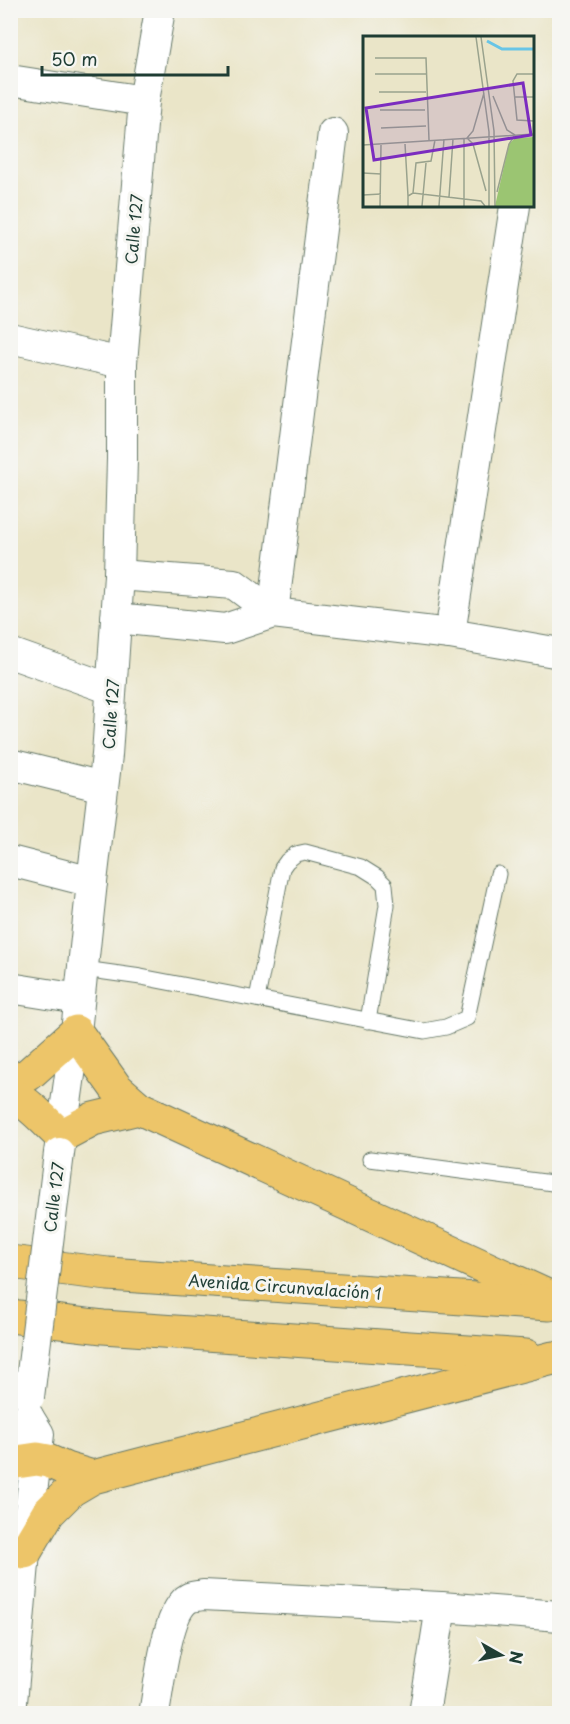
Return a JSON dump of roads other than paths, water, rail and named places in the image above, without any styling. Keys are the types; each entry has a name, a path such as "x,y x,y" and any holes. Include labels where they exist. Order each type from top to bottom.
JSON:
{"main road":[{"path":"10,1085 29,1074 76,1032 116,1088 140,1108 560,1303"},
{"path":"10,1093 35,1111 60,1145 93,1119 140,1108"},
{"name":"Avenida Circunvalación 1","path":"10,1262 108,1274 560,1303"},
{"path":"10,1316 103,1327 556,1358"},
{"path":"18,1550 48,1514 72,1491 93,1478 556,1358"},
{"path":"17,1462 48,1461 93,1478"}],"street":[{"name":"Calle 127","path":"17,1462 39,1434 29,1407 60,1145 84,969 107,755 119,575 122,363 144,101 160,10"},
{"path":"10,80 144,101"},
{"path":"273,613 333,133"},
{"path":"450,634 515,207"},
{"path":"10,338 122,363"},
{"path":"119,575 234,584 273,613"},
{"path":"116,618 225,629 273,613 450,634 560,653"},
{"path":"10,653 111,689"},
{"path":"10,764 103,787"},
{"path":"10,861 92,882"},
{"path":"10,988 79,999"},
{"path":"11,1713 18,1550 17,1462"},
{"path":"154,1713 169,1630 178,1611 189,1598 204,1595 441,1607 560,1616"},
{"path":"424,1713 441,1607"}],"lane":[{"path":"257,999 282,868 296,854 305,852 361,867 385,885 387,905 368,1020"},
{"path":"84,969 141,977 424,1030 446,1027 467,1018 498,874"},
{"path":"370,1159 560,1184"}]}
